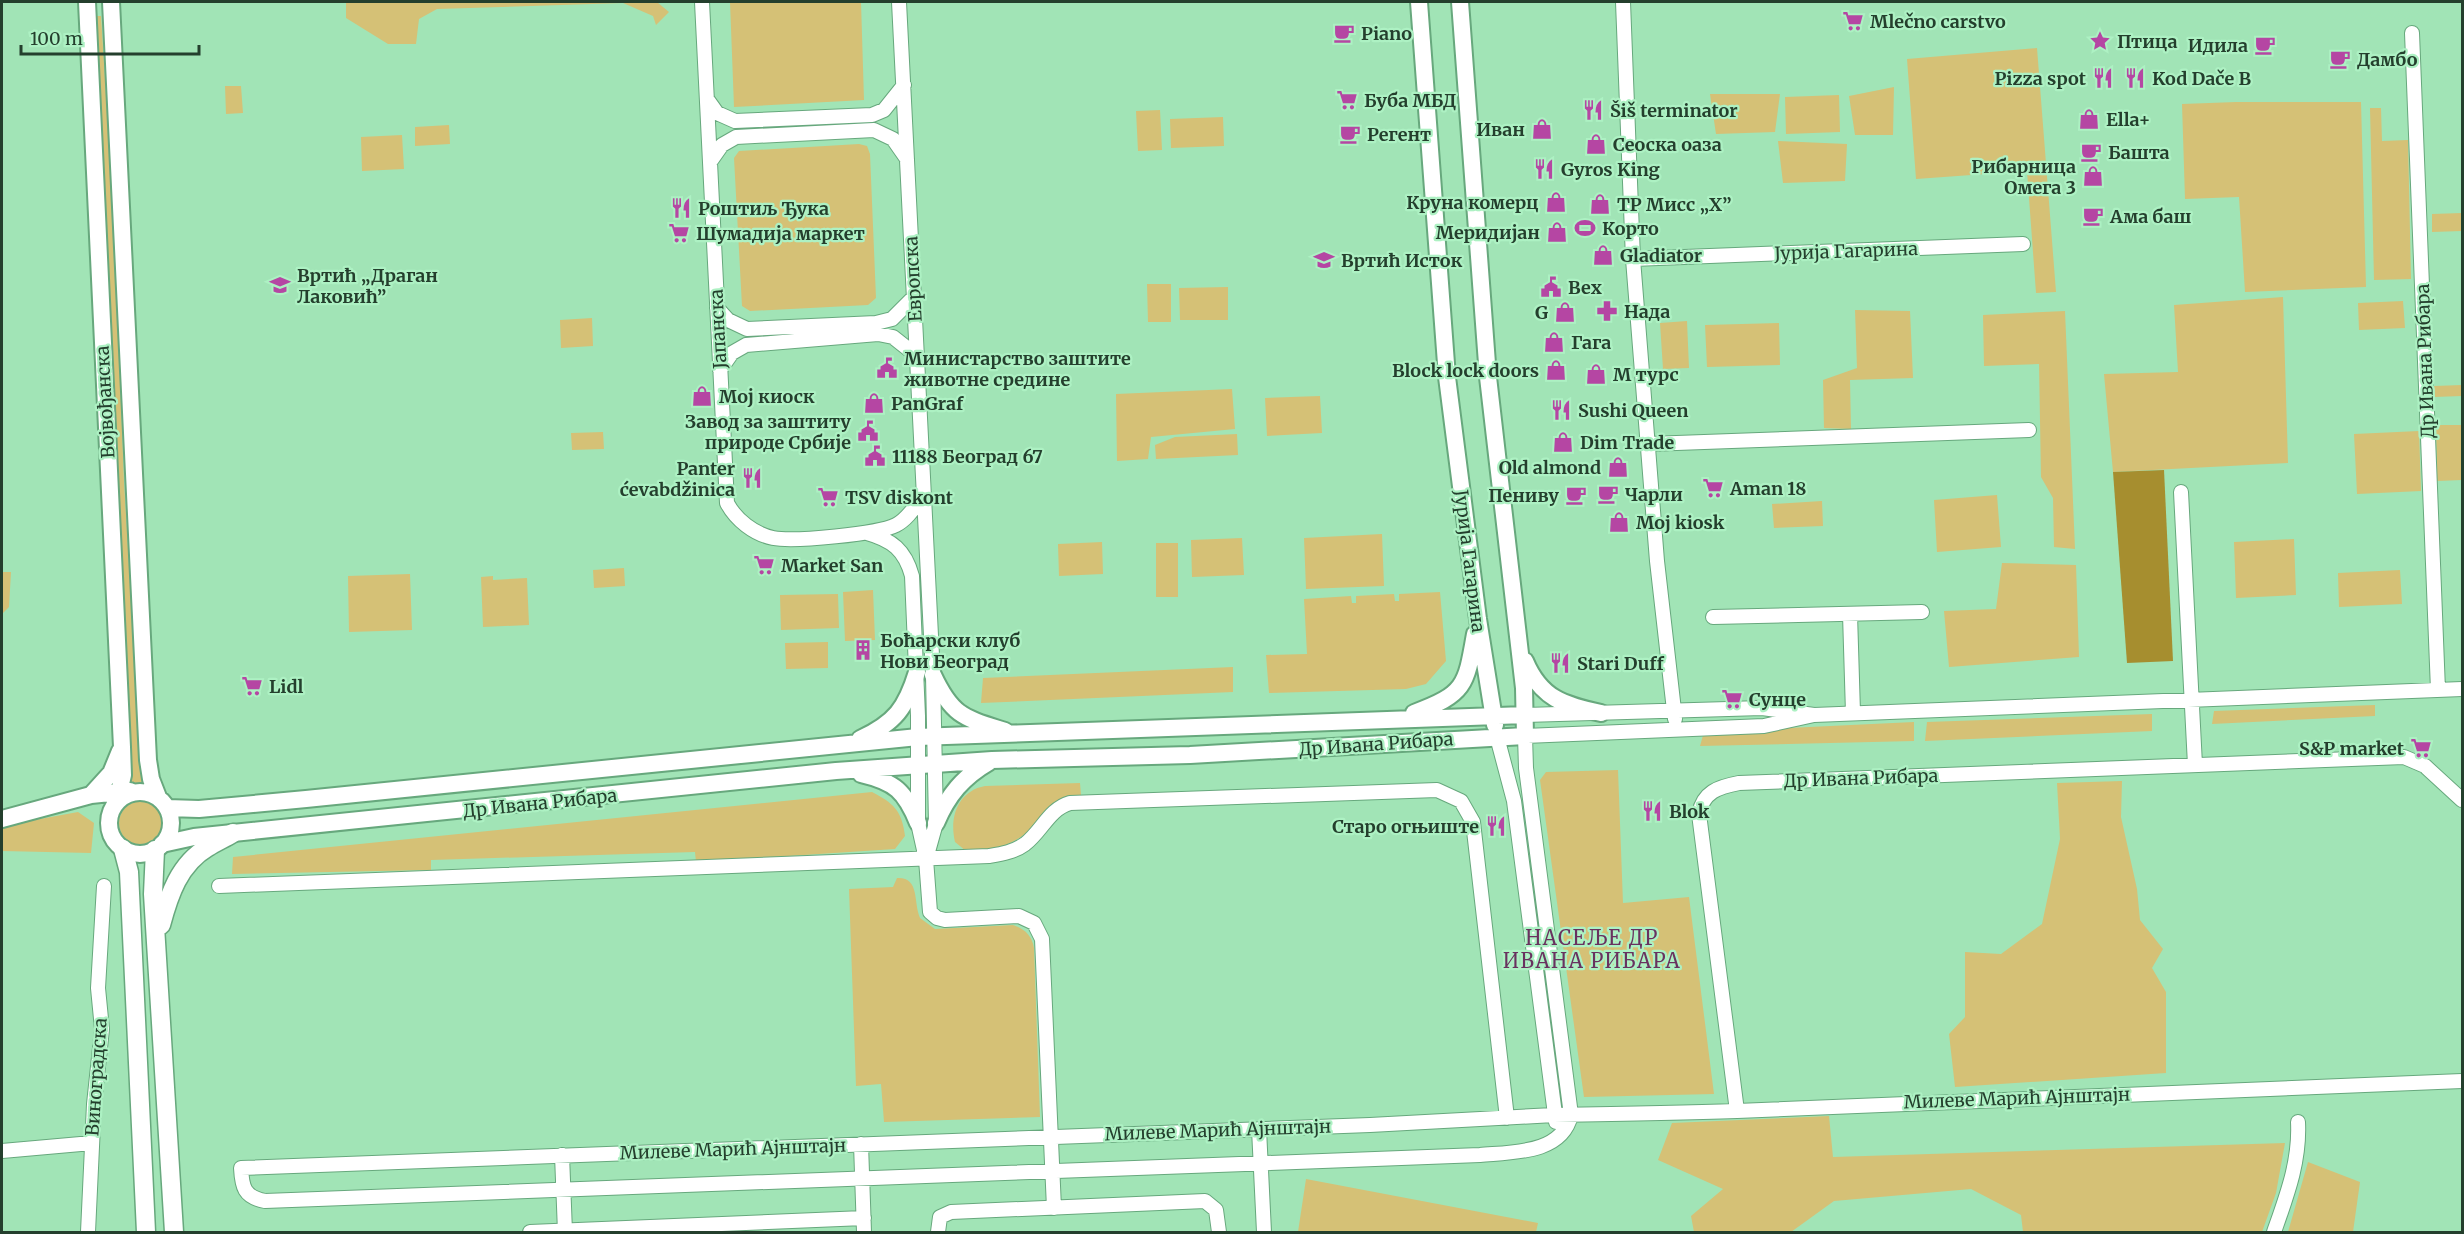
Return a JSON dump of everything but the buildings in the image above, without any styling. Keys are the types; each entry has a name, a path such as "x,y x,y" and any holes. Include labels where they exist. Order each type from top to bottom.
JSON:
{"highway":[{"path":"156,942 167,903 186,866 207,847 233,834"},
{"path":"159,847 152,869 174,1233"},
{"path":"123,849 129,872 146,1233"}],"main road":[{"name":"Војвођанска","path":"87,2 125,795"},
{"name":"Војвођанска","path":"111,2 148,760 151,779 163,803"},
{"name":"Јурија Гагарина","path":"1460,2 1488,377 1519,648 1525,736"},
{"name":"Јурија Гагарина","path":"1419,4 1448,377 1478,619 1497,737"},
{"path":"1402,717 1445,701 1460,687 1468,670 1478,619"},
{"path":"1519,648 1541,689 1568,705 1601,713"},
{"path":"839,746 862,739 897,716 911,691 925,674 953,709 974,721 1017,734"},
{"name":"Др Ивана Рибара","path":"163,803 199,808 306,799 926,737 1402,717 1525,715"},
{"name":"Др Ивана Рибара","path":"159,847 175,840 836,771 992,760 1201,754 1525,736"},
{"path":"84,797 111,773 122,747"},
{"path":"936,823 950,795 960,782 992,760"},
{"path":"836,771 877,778 897,788 910,802 918,823"},
{"path":"2,819 84,797 125,795 163,803 171,827 159,847 139,854 123,849 112,837 108,822 84,797"},
{"path":"108,822 125,795"}],"street":[{"path":"697,2 703,17"},
{"name":"Јапанска","path":"702,2 727,503 731,511 748,526 775,539 867,533 897,524 924,495"},
{"path":"1623,2 1633,259 1657,561 1676,730"},
{"name":"Европска","path":"900,4 924,495 926,737"},
{"name":"Др Ивана Рибара","path":"2412,33 2438,690"},
{"path":"707,99 717,113 735,121 864,116 884,110 904,85"},
{"path":"710,162 722,145 736,137 874,130 893,139 907,159"},
{"name":"Јурија Гагарина","path":"1633,259 2023,244"},
{"path":"717,308 728,320 747,329 876,323 892,320 914,297"},
{"path":"720,370 732,353 746,345 878,334 893,337 917,356"},
{"path":"1648,444 2029,430"},
{"path":"2181,492 2194,765"},
{"name":"Јапанска","path":"867,533 899,547 909,564"},
{"name":"Европска","path":"909,564 925,674"},
{"path":"1713,617 1922,612"},
{"path":"1850,614 1854,713"},
{"name":"Др Ивана Рибара","path":"1525,736 1764,726 1814,715 2463,689"},
{"name":"Др Ивана Рибара","path":"1525,715 1762,708 1814,715"},
{"name":"Јурија Гагарина","path":"1525,736 1528,779 1570,1115"},
{"path":"926,737 936,764 936,823 926,859"},
{"path":"926,737 919,765 918,823 926,859 930,912 937,918 945,920 1018,916 1028,918 1039,930 1043,948 1054,1208"},
{"name":"Јурија Гагарина","path":"1497,737 1514,801 1554,1115"},
{"name":"Др Ивана Рибара","path":"1737,1111 1699,814 1704,798 1711,791 1739,783 2404,757 2425,766 2463,800"},
{"path":"219,886 989,856 1013,850 1029,840 1060,806 1070,803 1370,791 1445,791 1466,806 1473,822 1508,1118"},
{"name":"Виноградска","path":"88,1233 92,1143 102,1029 98,988 104,886"},
{"name":"Милеве Марић Ајнштајн","path":"1564,1133 1547,1145 1500,1153 265,1201 248,1195 242,1186 241,1168 2463,1081"},
{"path":"1554,1115 1564,1133"},
{"path":"1564,1133 1570,1115"},
{"path":"2274,1233 2294,1175 2299,1145 2298,1122"},
{"path":"1259,1128 1264,1233"},
{"path":"2,1151 92,1143"},
{"path":"861,1144 864,1233"},
{"path":"562,1155 565,1232"},
{"path":"938,1233 938,1222 944,1214 1205,1201 1216,1210 1218,1233"},
{"path":"530,1233 864,1218"}],"shaded area":[{"path":"346,2 657,2 669,12 656,25 653,16 623,3 437,9 419,19 416,44 388,44 346,18"},
{"path":"730,2 861,2 864,100 734,107"},
{"path":"97,16 101,16 114,223 124,482 142,784 128,785 131,769 101,158"},
{"path":"2037,48 2056,292 2036,293 2027,171 1916,179 1907,59"},
{"path":"225,86 241,86 243,113 226,114"},
{"path":"1894,87 1893,135 1855,135 1849,96"},
{"path":"1710,94 1780,94 1775,132 1716,134"},
{"path":"1839,95 1840,132 1786,134 1785,97"},
{"path":"2361,102 2366,287 2245,292 2239,197 2185,199 2182,104"},
{"path":"2370,108 2381,108 2382,141 2408,140 2411,279 2374,280"},
{"path":"1160,110 1162,150 1138,151 1136,111"},
{"path":"1223,117 1224,146 1171,148 1170,119"},
{"path":"449,125 450,144 415,146 415,127"},
{"path":"402,135 404,169 362,171 361,137"},
{"path":"1778,141 1847,144 1845,181 1783,183"},
{"path":"859,144 867,146 870,154 876,298 868,305 750,311 742,306 734,158 739,151"},
{"path":"2462,213 2462,231 2432,232 2432,214"},
{"path":"1147,284 1171,284 1171,322 1148,322"},
{"path":"1228,287 1228,320 1180,320 1179,288"},
{"path":"2283,297 2288,463 2113,472 2104,374 2178,372 2174,305"},
{"path":"2403,301 2405,328 2359,330 2358,303"},
{"path":"1855,310 1910,311 1913,378 1850,380 1851,429 1824,428 1823,380 1857,368"},
{"path":"2065,311 2075,549 2054,547 2053,498 2041,477 2039,364 1984,366 1983,315"},
{"path":"592,318 593,346 561,348 560,320"},
{"path":"1687,321 1689,368 1663,369 1660,323"},
{"path":"1779,323 1780,365 1707,367 1705,325"},
{"path":"2462,385 2462,396 2434,397 2434,386"},
{"path":"1232,389 1235,429 1151,437 1148,459 1117,461 1116,394"},
{"path":"1320,396 1322,433 1267,436 1265,398"},
{"path":"2436,425 2462,425 2462,480 2437,481"},
{"path":"2419,431 2421,491 2357,494 2354,434"},
{"path":"603,432 604,449 572,450 571,433"},
{"path":"1237,434 1238,455 1156,459 1155,445 1175,437"},
{"path":"2164,470 2173,661 2127,663 2113,472"},
{"path":"1997,495 2001,547 1937,552 1934,500"},
{"path":"1822,501 1823,526 1774,528 1772,504"},
{"path":"1382,534 1384,586 1306,589 1304,538"},
{"path":"1242,538 1244,575 1192,577 1191,540"},
{"path":"2294,539 2296,595 2236,598 2234,542"},
{"path":"1102,542 1103,574 1059,576 1058,544"},
{"path":"1156,543 1178,543 1178,597 1156,597"},
{"path":"2002,563 2076,565 2079,657 1949,667 1944,611 1996,609"},
{"path":"624,568 625,586 594,588 593,570"},
{"path":"2400,570 2402,604 2339,607 2338,573"},
{"path":"2,572 11,572 9,607 2,614"},
{"path":"410,574 412,630 349,632 348,576"},
{"path":"493,576 493,580 527,578 529,625 483,627 481,577"},
{"path":"873,590 875,640 845,641 843,592"},
{"path":"1440,592 1446,661 1426,684 1406,689 1269,693 1266,655 1307,654 1304,599 1351,596 1352,603 1356,603 1356,596 1394,594 1395,601 1399,601 1399,594"},
{"path":"838,594 839,628 781,630 780,595"},
{"path":"828,642 828,668 786,669 785,643"},
{"path":"1233,667 1233,692 981,703 983,678"},
{"path":"2375,705 2375,716 2212,724 2214,711"},
{"path":"2152,714 2152,731 1925,741 1927,722"},
{"path":"1914,722 1914,741 1700,746 1704,732"},
{"path":"1618,770 1623,903 1689,897 1714,1094 1584,1097 1540,780 1546,772"},
{"path":"2122,781 2121,817 2137,889 2140,920 2163,949 2152,968 2166,992 2166,1073 1955,1087 1949,1034 1965,1017 1965,952 2001,954 2042,924 2060,839 2057,783"},
{"path":"1080,783 1081,795 1059,803 1025,834 1010,843 966,851 955,842 953,823 958,807 968,793 976,789 985,786"},
{"path":"872,792 891,804 902,820 905,836 895,849 696,862 695,852 431,860 431,870 232,874 233,857"},
{"path":"141,801 156,808 163,823 156,838 141,845 126,838 119,823 126,808"},
{"path":"78,812 94,823 91,853 2,851 2,826"},
{"path":"897,878 909,881 913,886 920,918 935,929 1013,925 1030,937 1034,948 1040,1117 884,1122 881,1084 856,1086 849,889 893,887"},
{"path":"1829,1116 1833,1157 2285,1143 2276,1193 2262,1232 2023,1232 2021,1215 1971,1189 1834,1201 1791,1232 1694,1232 1691,1216 1723,1189 1658,1160 1672,1123"},
{"path":"2308,1162 2360,1182 2353,1232 2288,1232"},
{"path":"1306,1179 1538,1223 1536,1232 1298,1232"}],"place":[{"name":"Mlečno carstvo","path":"1853,21"},
{"name":"Piano","path":"1344,33"},
{"name":"Птица","path":"2100,41"},
{"name":"Идила","path":"2265,45"},
{"name":"Дамбо","path":"2340,59"},
{"name":"Pizza spot","path":"2103,78"},
{"name":"Kod Dače B","path":"2135,78"},
{"name":"Буба МБД","path":"1347,100"},
{"name":"Šiš terminator","path":"1593,110"},
{"name":"Ella+","path":"2089,119"},
{"name":"Иван","path":"1542,129"},
{"name":"Регент","path":"1350,134"},
{"name":"Сеоска оаза","path":"1596,144"},
{"name":"Башта","path":"2091,152"},
{"name":"Gyros King","path":"1544,169"},
{"name":"Рибарница Омега 3","path":"2093,176"},
{"name":"Круна комерц","path":"1556,202"},
{"name":"ТР Мисс „X”","path":"1600,204"},
{"name":"Роштиљ Ђука","path":"681,208"},
{"name":"Ама баш","path":"2093,216"},
{"name":"Корто","path":"1585,228"},
{"name":"Меридијан","path":"1557,232"},
{"name":"Шумадија маркет","path":"679,233"},
{"name":"Gladiator","path":"1603,255"},
{"name":"Вртић Исток","path":"1324,260"},
{"name":"Вртић „Драган Лаковић”","path":"280,285"},
{"name":"Bex","path":"1551,287"},
{"name":"Нада","path":"1607,311"},
{"name":"G","path":"1565,312"},
{"name":"Гага","path":"1554,342"},
{"name":"Министарство заштите животне средине","path":"887,368"},
{"name":"Block lock doors","path":"1556,370"},
{"name":"М турс","path":"1596,374"},
{"name":"Мој киоск","path":"702,396"},
{"name":"PanGraf","path":"874,403"},
{"name":"Sushi Queen","path":"1561,410"},
{"name":"Завод за заштиту природе Србије","path":"868,431"},
{"name":"Dim Trade","path":"1563,442"},
{"name":"11188 Београд 67","path":"875,456"},
{"name":"Old almond","path":"1618,467"},
{"name":"Panter ćevabdžinica","path":"752,478"},
{"name":"Aman 18","path":"1713,488"},
{"name":"Чарли","path":"1608,494"},
{"name":"Пениву","path":"1576,495"},
{"name":"TSV diskont","path":"828,497"},
{"name":"Moj kiosk","path":"1619,522"},
{"name":"Market San","path":"764,565"},
{"name":"Боћарски клуб Нови Београд","path":"863,650"},
{"name":"Stari Duff","path":"1560,663"},
{"name":"Lidl","path":"252,686"},
{"name":"Сунце","path":"1732,699"},
{"name":"S&P market","path":"2421,748"},
{"name":"Blok","path":"1652,811"},
{"name":"Старо огњиште","path":"1496,826"}],"district":[{"name":"НАСЕЉЕ ДР ИВАНА РИБАРА","path":"1592,948"}]}
